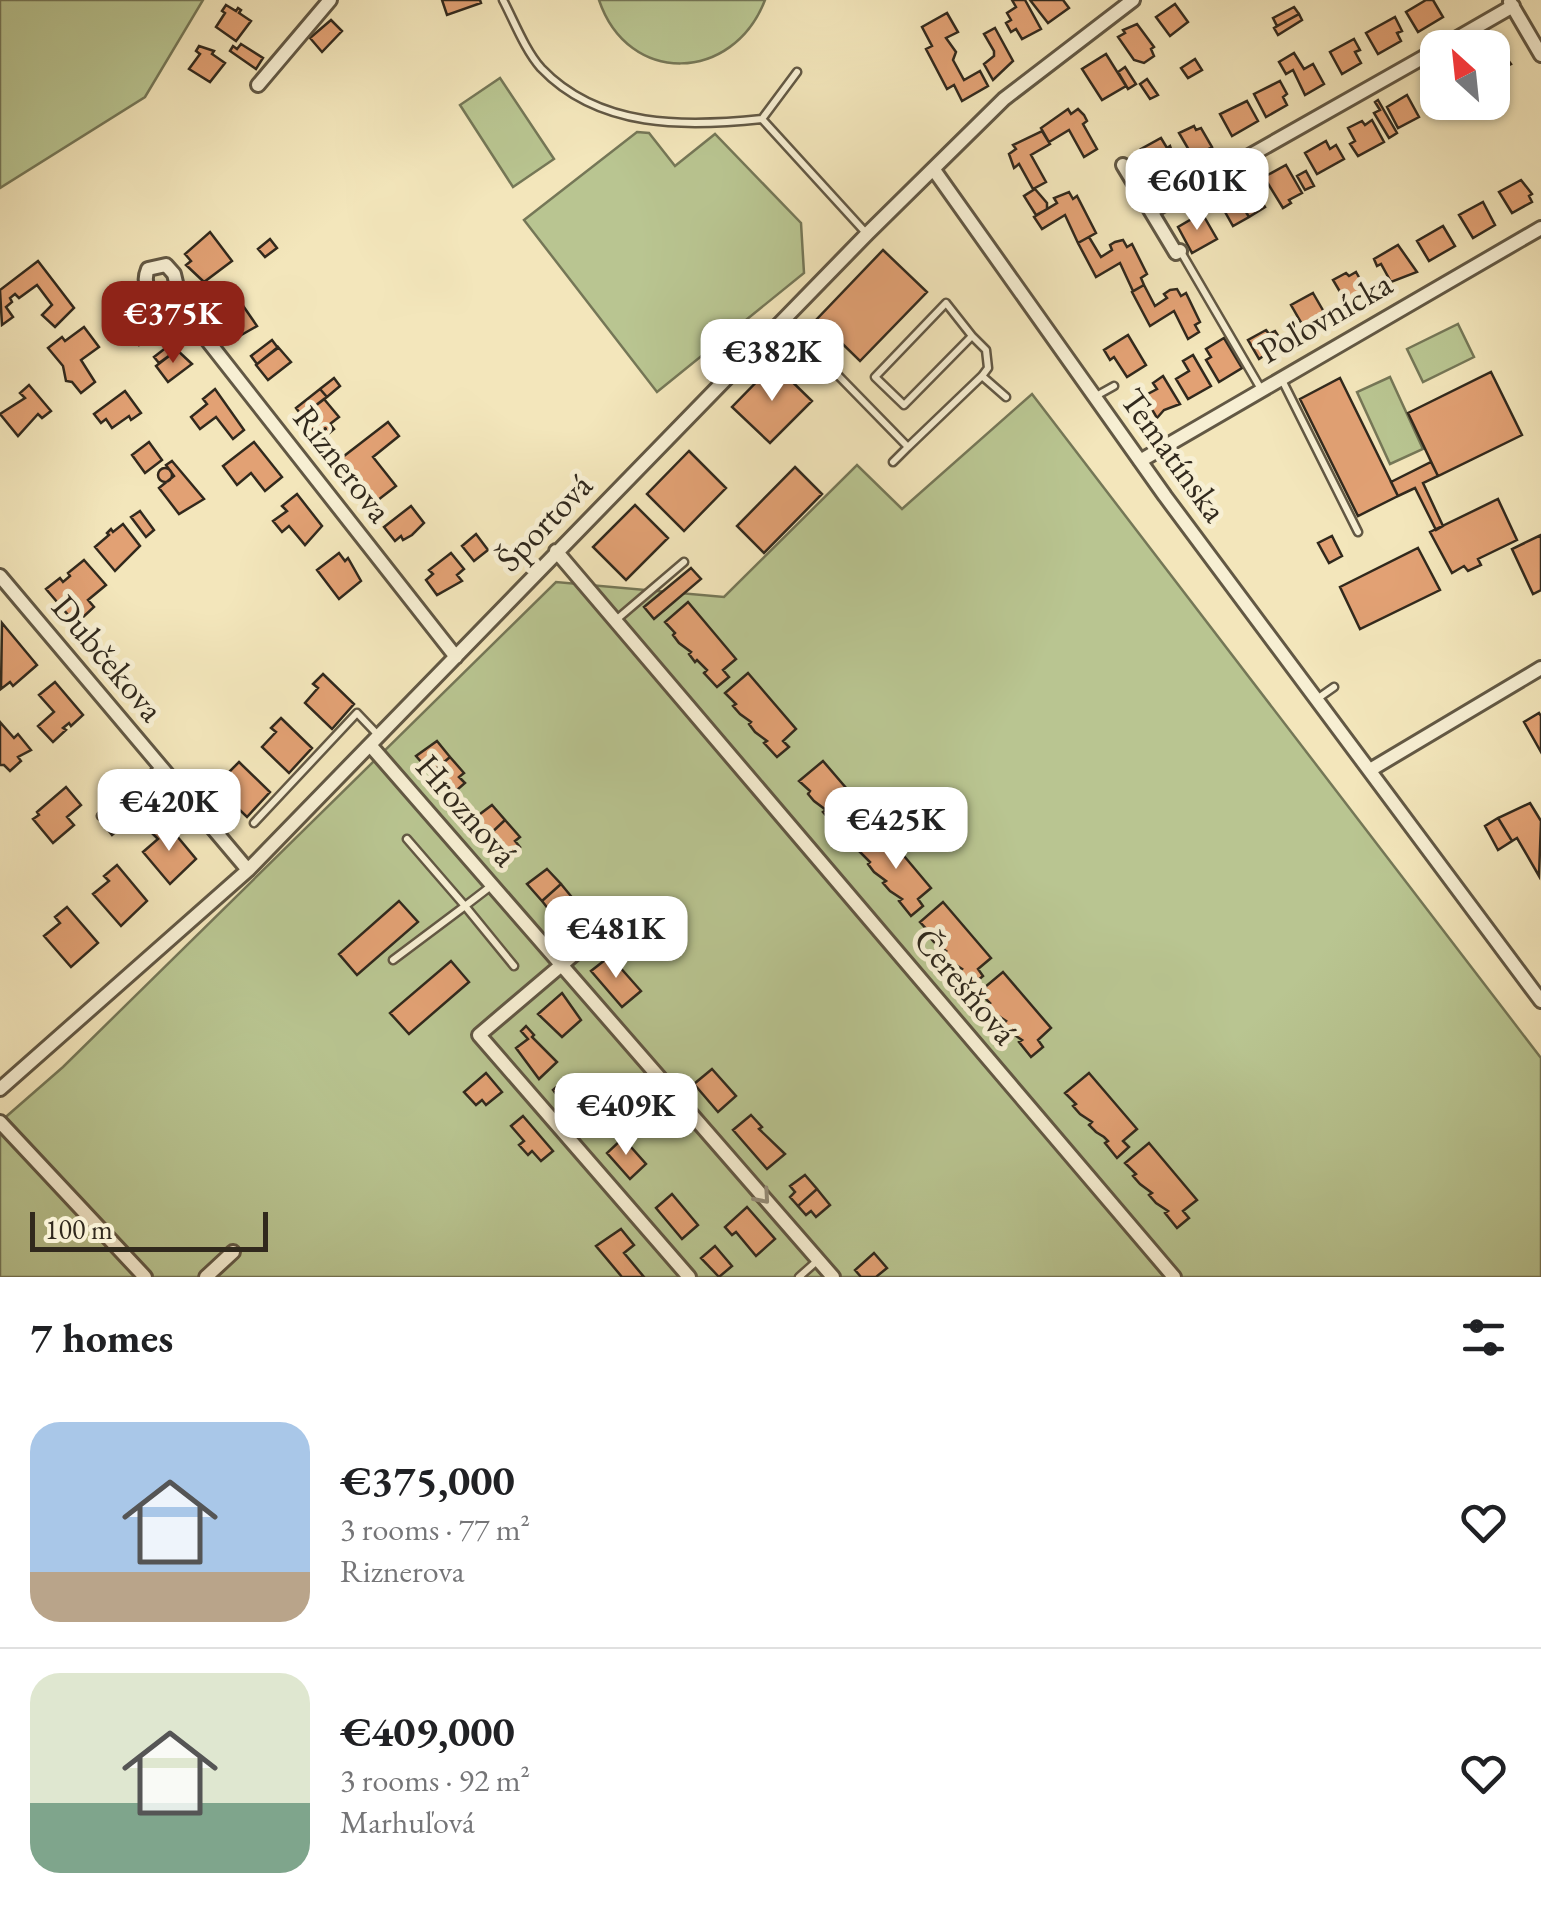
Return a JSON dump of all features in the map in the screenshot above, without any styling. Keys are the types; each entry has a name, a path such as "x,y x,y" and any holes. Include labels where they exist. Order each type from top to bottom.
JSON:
{"street":[{"path":"258,85 330,0"},
{"name":"Športová","path":"0,1089 248,870 961,139 1004,99 1133,0"},
{"path":"1468,30 1511,3 1541,55"},
{"path":"1152,211 1420,59"},
{"path":"1123,165 1176,253 1180,251"},
{"name":"Tematínska","path":"934,170 1140,460 1541,1001"},
{"name":"Poľovnícka","path":"1140,460 1541,228"},
{"name":"Riznerova","path":"182,308 456,657"},
{"name":"Čerešňová","path":"556,551 1174,1277"},
{"name":"Dubčekova","path":"0,576 248,870"},
{"path":"1370,770 1541,668"},
{"name":"Hroznová","path":"375,741 492,885 833,1277"},
{"path":"584,945 479,1035 689,1277"},
{"path":"0,1122 146,1277"},
{"path":"206,1277 233,1252"}],"lane":[{"path":"503,0 540,67 576,95 615,115 695,126 762,119 797,72"},
{"path":"762,119 867,234"},
{"path":"1180,251 1261,389"},
{"path":"894,462 982,376 988,368 986,350 946,303 875,378 904,405 972,336"},
{"path":"783,319 908,447"},
{"path":"982,376 1006,396"},
{"path":"1281,378 1358,532"},
{"path":"1095,397 1114,386"},
{"path":"615,620 684,562"},
{"path":"1317,699 1334,686"},
{"path":"254,823 358,713 375,741"},
{"path":"101,816 160,766"},
{"path":"407,838 514,966"},
{"path":"393,960 492,885"},
{"path":"799,1277 818,1260"}],"green space":[{"path":"0,0 203,0 145,97 0,188"},
{"path":"599,0 765,0 750,27 730,47 706,59 681,63 656,60 633,48 613,28"},
{"path":"500,78 554,159 513,187 460,105"},
{"path":"637,132 649,133 675,166 715,134 801,223 804,273 657,392 524,220"},
{"path":"1458,324 1474,357 1423,382 1407,349"},
{"path":"1390,377 1423,449 1390,464 1357,392"},
{"path":"1032,394 1541,1058 1541,1277 0,1277 0,1122 63,1067 556,582 724,597 857,465 902,509"}],"building":[{"path":"442,0 480,0 481,3 447,15"},
{"path":"1012,0 1025,0 1041,29 1022,39 1016,29 1011,32 1006,23 1011,20 1007,13 1016,7"},
{"path":"1030,0 1063,0 1069,8 1048,23"},
{"path":"1433,0 1443,17 1418,32 1406,12"},
{"path":"1175,4 1188,22 1170,36 1156,17"},
{"path":"226,5 236,11 238,8 251,21 236,41 216,27"},
{"path":"1294,7 1299,14 1277,26 1273,18"},
{"path":"947,13 958,32 946,38 956,52 953,60 964,80 980,71 988,86 962,101 954,85 947,89 926,49 932,46 922,27"},
{"path":"1299,14 1302,20 1278,35 1274,28"},
{"path":"1395,17 1402,31 1397,33 1401,41 1378,54 1366,33"},
{"path":"331,20 342,31 322,52 310,38"},
{"path":"1137,24 1154,47 1154,56 1144,63 1134,60 1118,37"},
{"path":"995,28 1013,61 993,80 984,64 994,56 994,51 984,34"},
{"path":"1354,39 1361,63 1342,74 1330,52"},
{"path":"241,44 263,58 256,69 230,51"},
{"path":"199,46 214,51 212,54 225,63 210,82 189,69 200,54 196,51"},
{"path":"1294,53 1304,69 1313,64 1324,84 1305,95 1293,70 1286,74 1279,62"},
{"path":"1106,54 1126,86 1102,100 1082,69"},
{"path":"1195,59 1202,70 1188,78 1181,68"},
{"path":"1125,67 1136,84 1128,89 1118,72"},
{"path":"1147,79 1158,95 1150,99 1140,84"},
{"path":"1280,81 1287,94 1283,97 1287,105 1266,117 1254,94"},
{"path":"1407,95 1419,117 1398,128 1387,107"},
{"path":"1378,100 1397,133 1389,138 1374,113 1380,110 1375,102"},
{"path":"1247,101 1258,121 1232,136 1220,114"},
{"path":"1068,109 1071,114 1078,109 1084,115 1087,121 1083,124 1097,149 1084,157 1069,130 1049,142 1041,128"},
{"path":"1372,120 1384,142 1358,156 1350,144 1355,141 1348,128"},
{"path":"1194,126 1196,130 1201,128 1212,147 1193,157 1179,133"},
{"path":"1042,131 1050,144 1031,155 1046,182 1033,189 1019,164 1014,168 1009,154 1016,149 1013,145"},
{"path":"1161,138 1167,148 1170,146 1177,166 1157,177 1141,149"},
{"path":"1326,141 1330,149 1336,145 1344,159 1317,174 1305,153"},
{"path":"1286,165 1302,193 1283,208 1264,177"},
{"path":"1306,171 1314,186 1305,190 1297,176"},
{"path":"1521,180 1532,194 1532,202 1512,213 1499,192"},
{"path":"1251,184 1265,207 1249,217 1237,197"},
{"path":"1035,189 1047,203 1047,209 1036,215 1024,196"},
{"path":"1069,192 1073,199 1077,196 1096,233 1078,243 1065,215 1042,229 1034,217 1057,203 1054,198"},
{"path":"1237,197 1249,217 1233,226 1220,203"},
{"path":"1483,202 1495,225 1473,238 1459,215"},
{"path":"1202,213 1217,239 1192,253 1178,227"},
{"path":"1443,226 1455,246 1429,261 1417,241"},
{"path":"210,232 232,261 204,282 186,265 191,261 185,254"},
{"path":"1089,237 1101,257 1112,250 1110,245 1115,242 1123,240 1127,247 1132,244 1147,274 1141,278 1144,285 1133,291 1120,263 1096,277 1078,243"},
{"path":"270,239 277,248 265,257 258,249"},
{"path":"1398,245 1417,272 1391,282 1374,259"},
{"path":"883,250 927,292 860,361 817,319"},
{"path":"38,261 74,308 55,327 42,315 52,305 37,285 19,298 15,294 10,298 12,302 6,307 13,317 2,325 0,290"},
{"path":"1356,272 1369,295 1349,307 1333,280"},
{"path":"1144,285 1155,306 1167,298 1164,294 1170,290 1177,289 1181,296 1186,293 1200,322 1195,325 1199,332 1188,339 1174,311 1150,326 1132,292"},
{"path":"1313,293 1328,319 1306,331 1291,305"},
{"path":"237,297 257,326 236,338 215,315"},
{"path":"134,298 146,315 142,318 145,323 129,336 117,311"},
{"path":"144,324 152,335 139,345 131,334"},
{"path":"84,327 99,347 81,360 95,382 81,393 66,381 63,366 48,348"},
{"path":"1266,330 1269,334 1275,331 1283,343 1259,359 1248,340"},
{"path":"1128,335 1146,365 1127,377 1114,357 1110,360 1104,350"},
{"path":"1224,338 1242,368 1219,382 1206,360 1211,357 1206,349"},
{"path":"272,340 278,348 257,364 251,356"},
{"path":"172,343 177,350 159,363 154,357"},
{"path":"278,347 291,362 268,380 256,365"},
{"path":"177,350 192,364 168,382 156,366"},
{"path":"1193,355 1211,386 1188,399 1176,379 1189,371 1183,361"},
{"path":"774,364 812,401 770,443 732,407"},
{"path":"1491,372 1522,435 1438,476 1408,413"},
{"path":"1163,376 1180,404 1164,410 1157,418 1144,396 1157,389 1153,383"},
{"path":"334,378 340,386 327,397 320,389"},
{"path":"1340,378 1398,496 1358,516 1300,399"},
{"path":"29,385 51,411 42,418 38,414 18,436 0,414 25,398 20,393"},
{"path":"215,389 244,430 233,439 216,417 200,429 191,417 207,404 203,399"},
{"path":"320,389 327,397 302,416 296,408"},
{"path":"125,391 141,413 112,428 106,419 101,423 94,414"},
{"path":"324,399 339,417 330,424 334,429 321,440 308,424 305,427 298,419"},
{"path":"388,422 399,436 373,457 396,486 369,507 357,491 364,486 352,471 346,476 335,463"},
{"path":"149,442 162,460 145,473 132,455"},
{"path":"254,442 282,477 265,491 251,473 237,485 223,466"},
{"path":"689,451 726,488 684,531 647,494"},
{"path":"172,461 204,499 179,514 159,488 174,476 166,465"},
{"path":"1431,462 1438,476 1423,483 1443,526 1436,530 1415,488 1398,496 1391,482"},
{"path":"795,467 822,494 764,553 737,526"},
{"path":"165,468 172,475 165,482 158,475"},
{"path":"297,494 322,526 305,545 289,526 282,532 273,521 287,511 282,506"},
{"path":"1498,499 1517,540 1478,559 1481,565 1468,571 1464,566 1452,573 1430,532"},
{"path":"635,505 668,538 626,580 593,547"},
{"path":"411,506 424,523 412,535 395,541 384,527"},
{"path":"140,511 154,530 146,537 131,517"},
{"path":"123,524 140,546 115,571 95,547 111,529 113,532"},
{"path":"476,534 488,550 474,561 462,546"},
{"path":"1541,535 1541,590 1533,594 1512,549"},
{"path":"1332,536 1342,556 1329,563 1318,543"},
{"path":"1418,548 1440,590 1360,629 1340,587"},
{"path":"339,553 345,561 348,558 361,581 339,599 317,570"},
{"path":"451,553 464,569 457,575 462,581 437,595 426,580 433,574 429,570"},
{"path":"84,560 106,585 88,600 94,607 81,619 74,612 69,616 46,589 60,578 63,582"},
{"path":"691,568 701,579 654,619 644,607"},
{"path":"688,602 736,659 723,670 729,677 717,687 665,622"},
{"path":"2,623 37,665 13,686 10,682 1,689"},
{"path":"748,673 796,729 783,741 789,747 777,757 725,693"},
{"path":"323,674 354,704 332,729 305,703 318,688 313,684"},
{"path":"55,682 83,715 63,728 66,730 53,742 38,726 54,712 39,695"},
{"path":"1539,713 1541,716 1541,752 1524,722"},
{"path":"281,718 312,748 289,773 262,747 276,732 271,728"},
{"path":"0,722 14,738 18,734 31,750 18,757 21,761 10,771 0,765"},
{"path":"437,741 450,757 431,773 416,756"},
{"path":"450,757 464,773 459,777 465,783 450,796 431,773"},
{"path":"823,761 871,817 858,828 863,835 851,845 839,831 842,828 830,820 823,812 826,810 799,781"},
{"path":"239,762 270,792 247,817 220,791 234,777 229,772"},
{"path":"66,787 81,805 67,817 74,825 53,843 33,819"},
{"path":"146,790 154,800 112,835 104,825"},
{"path":"1530,803 1541,821 1539,876 1517,838 1512,841 1498,818"},
{"path":"492,805 505,820 487,837 472,820"},
{"path":"1498,818 1512,841 1498,850 1485,826"},
{"path":"505,820 520,837 515,841 520,847 505,860 487,837"},
{"path":"166,823 196,859 170,884 143,852 158,839 153,834"},
{"path":"883,831 931,888 918,899 923,906 911,916 899,901 902,899 890,891 859,851"},
{"path":"117,865 147,901 121,926 93,894 109,881 104,876"},
{"path":"547,869 561,884 542,901 527,884"},
{"path":"561,884 575,901 570,905 575,911 560,924 542,901"},
{"path":"399,901 418,922 357,975 339,954"},
{"path":"943,902 991,958 978,969 983,976 971,986 959,972 962,969 950,961 920,922"},
{"path":"67,907 98,943 71,967 44,936 60,923 55,917"},
{"path":"610,956 641,991 622,1007 591,971"},
{"path":"451,961 469,982 409,1034 390,1013"},
{"path":"1003,972 1051,1028 1038,1040 1043,1047 1031,1057 1019,1042 1022,1040 1010,1032 1003,1024 1006,1021 994,1013 979,992"},
{"path":"562,993 581,1020 562,1037 538,1014"},
{"path":"526,1026 557,1062 539,1079 516,1048 528,1039 521,1031"},
{"path":"712,1069 736,1096 718,1112 694,1084"},
{"path":"486,1073 502,1092 486,1105 482,1100 476,1105 464,1092"},
{"path":"1089,1073 1137,1129 1123,1141 1129,1147 1117,1158 1105,1143 1108,1141 1089,1125 1092,1122 1080,1114 1065,1093"},
{"path":"569,1076 600,1112 582,1128 553,1090"},
{"path":"751,1115 762,1127 759,1129 785,1154 767,1169 733,1130"},
{"path":"523,1116 553,1151 541,1161 519,1145 524,1141 511,1126"},
{"path":"623,1138 646,1164 630,1179 607,1153"},
{"path":"1149,1143 1197,1200 1183,1211 1189,1218 1177,1228 1165,1213 1168,1211 1156,1203 1125,1163"},
{"path":"805,1175 817,1189 798,1206 790,1197 795,1192 790,1186"},
{"path":"817,1189 830,1205 816,1217 811,1211 806,1215 798,1206"},
{"path":"672,1194 698,1225 682,1239 656,1208"},
{"path":"747,1207 775,1239 756,1256 736,1232 732,1235 725,1227"},
{"path":"621,1229 634,1245 624,1253 644,1277 622,1277 596,1246"},
{"path":"715,1246 732,1266 719,1277 701,1258"},
{"path":"874,1253 887,1268 876,1277 861,1277 855,1270"}]}
